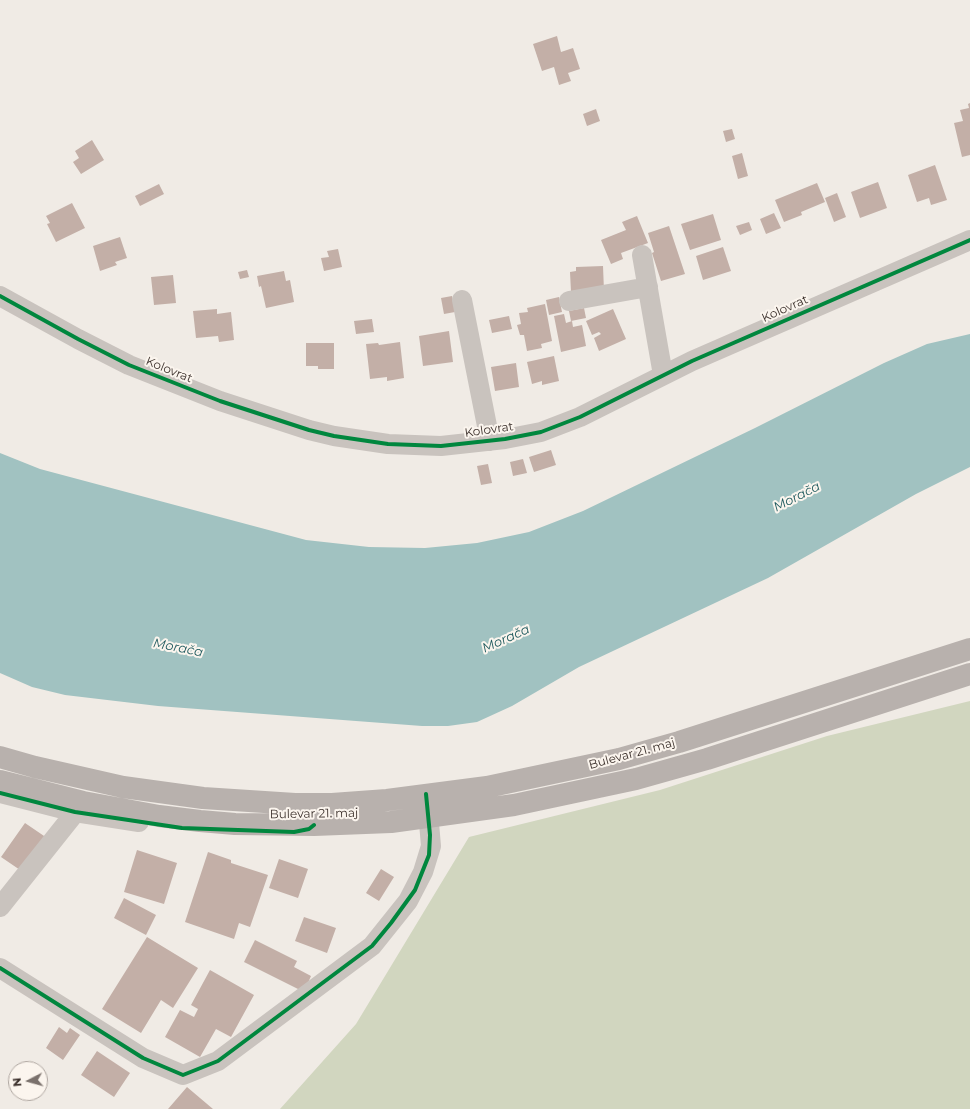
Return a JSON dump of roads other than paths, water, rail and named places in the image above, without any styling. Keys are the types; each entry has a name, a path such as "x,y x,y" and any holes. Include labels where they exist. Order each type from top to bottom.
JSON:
{"main road":[{"name":"Bulevar 21. maj","path":"0,757 95,782 202,798 266,803 332,804 375,801 524,780 619,759 679,742 970,649"},
{"name":"Bulevar 21. maj","path":"0,781 79,807 207,822 235,824 314,825 391,822 514,805 636,779 707,759 970,674"}],"street":[{"name":"Kolovrat","path":"0,296 78,339 149,374 220,401 309,430 334,436 388,444 441,446 490,441 541,432 580,417 692,361 970,240"},
{"path":"642,255 663,375"},
{"path":"569,300 648,287"},
{"path":"462,300 490,441"},
{"path":"0,793 79,807 0,907"},
{"path":"0,968 143,1058 183,1075 218,1061 372,946 408,901 423,872 431,846 426,794"}],"water":[{"name":"Morača","path":"970,334 970,467 916,494 768,578 579,667 512,706 477,722 448,726 422,726 158,706 65,695 32,687 0,673 0,453 40,469 306,540 369,547 425,548 477,543 529,532 583,511 755,428 884,363 927,344"}]}
